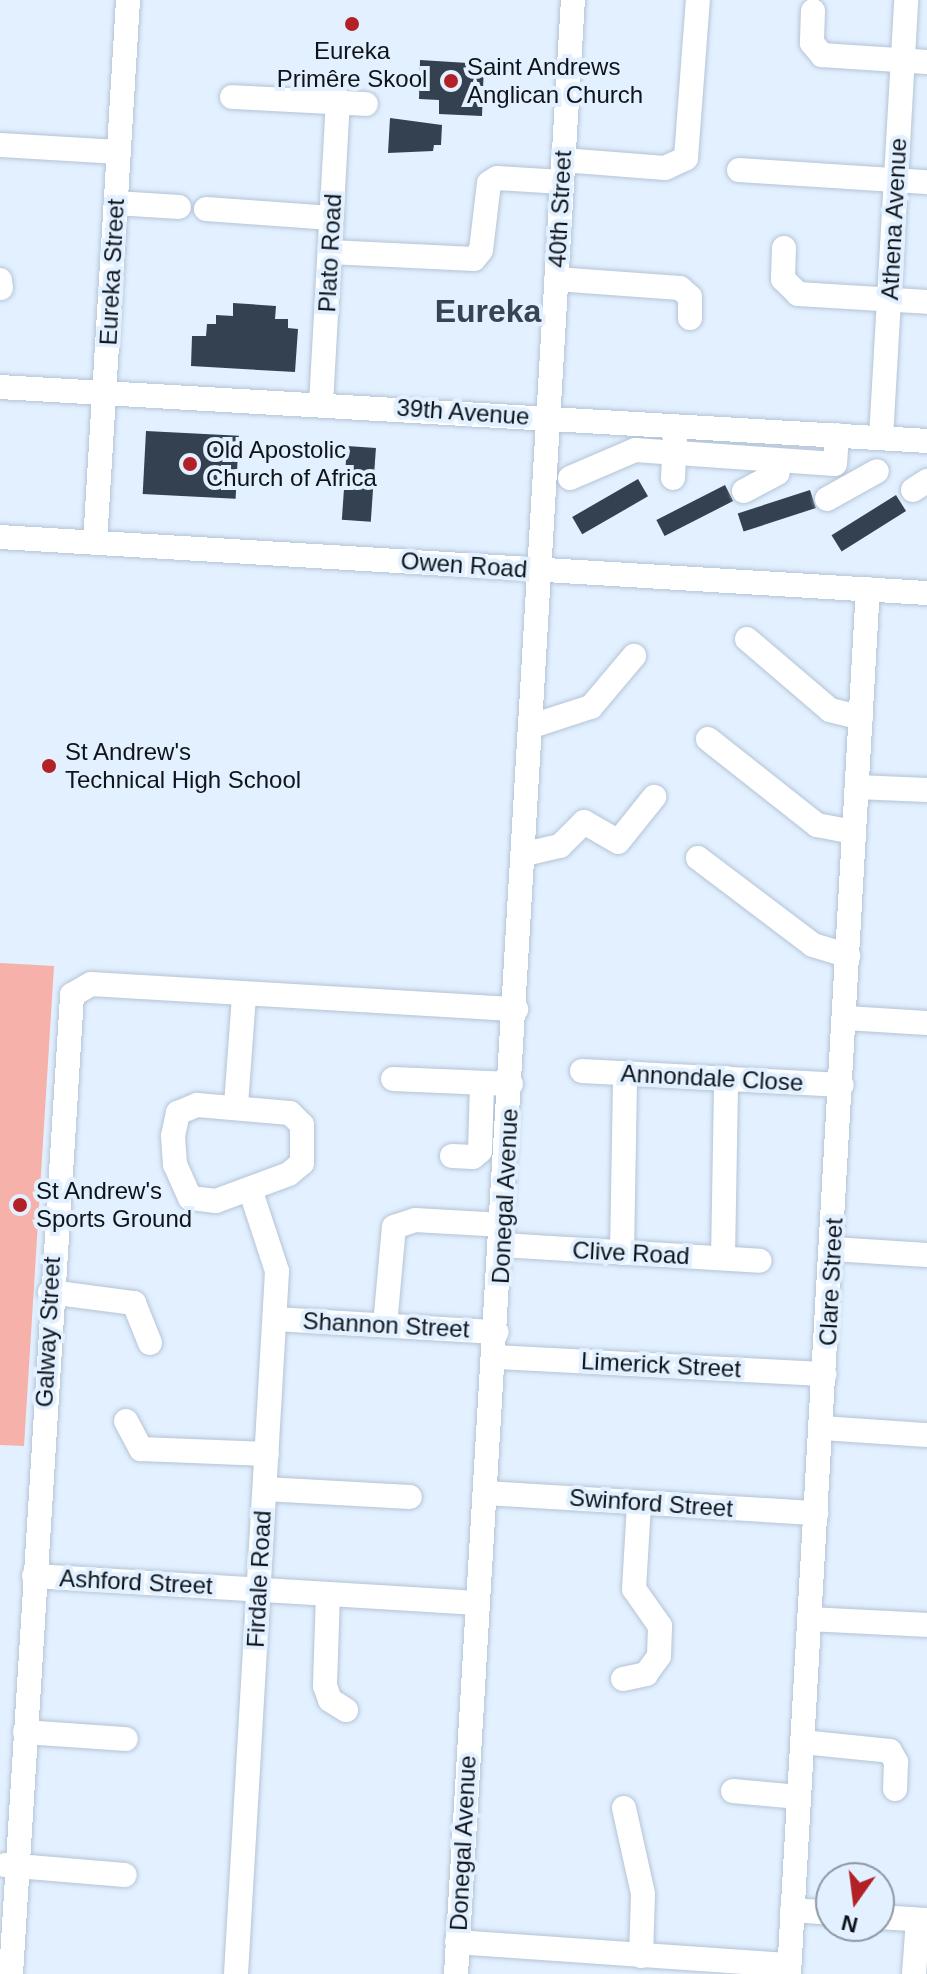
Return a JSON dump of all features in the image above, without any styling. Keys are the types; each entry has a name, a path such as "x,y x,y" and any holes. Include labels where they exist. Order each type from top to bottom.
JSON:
{"street":[{"name":"40th Street","path":"548,418 573,0"},
{"path":"330,252 474,259 481,250 489,183 497,178 563,171 665,168 686,158 698,0"},
{"name":"Athena Avenue","path":"881,438 896,180 915,62 906,0"},
{"name":"Eureka Street","path":"95,543 119,152 135,11"},
{"path":"813,11 812,43 822,55 915,62"},
{"path":"232,97 366,104"},
{"name":"Plato Road","path":"321,404 338,102"},
{"path":"0,145 119,152"},
{"path":"739,170 927,182"},
{"path":"116,203 179,207"},
{"path":"206,209 332,218"},
{"path":"784,248 783,279 798,294 927,302"},
{"path":"556,279 680,288 691,301 690,318"},
{"path":"0,280 1,288"},
{"name":"39th Avenue","path":"0,387 105,390 927,441"},
{"name":"Donegal Avenue","path":"456,1974 477,1603 496,1357 548,418"},
{"path":"673,471 676,426"},
{"path":"837,435 836,494 877,471"},
{"path":"570,478 627,451 673,471 757,457 835,464"},
{"path":"757,457 749,488 778,473"},
{"name":"Owen Road","path":"0,537 927,593"},
{"name":"Clare Street","path":"789,1969 823,1428 868,589"},
{"path":"747,639 830,710 861,718"},
{"path":"532,726 591,707 634,656"},
{"path":"708,739 817,825 854,832"},
{"path":"857,787 927,790"},
{"path":"525,854 560,846 584,822 618,842 654,797"},
{"path":"698,858 813,945 848,956"},
{"name":"Galway Street","path":"11,1974 11,1867 25,1732 50,1292 72,995 91,984 516,1009"},
{"path":"236,1105 244,995"},
{"path":"846,1018 927,1023"},
{"name":"Annondale Close","path":"582,1071 842,1085"},
{"path":"622,1253 625,1073"},
{"path":"723,1258 726,1078"},
{"path":"393,1079 511,1084"},
{"path":"452,1156 473,1157 480,1151 482,1083"},
{"path":"197,1105 236,1105 290,1113 302,1125 304,1157 298,1167 250,1189 197,1201 186,1193 173,1159 178,1113 197,1105"},
{"name":"Firdale Road","path":"236,1974 276,1263 250,1189"},
{"name":"Clive Road","path":"385,1325 394,1227 415,1220 622,1253 760,1261"},
{"path":"833,1249 927,1255"},
{"path":"50,1292 134,1303 150,1343"},
{"name":"Shannon Street","path":"275,1319 497,1332"},
{"name":"Limerick Street","path":"496,1357 825,1374"},
{"path":"126,1421 141,1449 267,1454"},
{"path":"823,1428 927,1435"},
{"path":"265,1489 410,1497"},
{"name":"Swinford Street","path":"486,1493 816,1513"},
{"path":"623,1679 646,1674 659,1656 660,1626 634,1589 639,1504"},
{"name":"Ashford Street","path":"34,1576 477,1603"},
{"path":"328,1594 325,1686 330,1700 346,1710"},
{"path":"810,1619 927,1625"},
{"path":"25,1732 126,1739"},
{"path":"802,1742 890,1751 896,1762 895,1789"},
{"path":"733,1791 799,1797"},
{"path":"624,1808 643,1894 641,1956"},
{"path":"11,1867 125,1875"},
{"path":"792,1910 815,1912"},
{"path":"895,1918 922,1920 914,1974"},
{"path":"457,1942 582,1964 641,1956 789,1969"}],"shaded area":[{"name":"St Andrew's Sports Ground","path":"0,963 54,966 24,1446 0,1445"}],"building":[{"name":"Saint Andrews Anglican Church","path":"420,60 484,64 482,116 439,114 439,100 419,99"},
{"path":"390,118 442,125 441,145 434,145 433,151 388,153"},
{"path":"233,303 276,306 275,319 288,319 288,328 298,329 295,372 191,366 192,336 206,336 207,324 216,324 216,315 233,316"},
{"name":"Old Apostolic Church of Africa","path":"146,431 239,436 236,499 143,494"},
{"path":"347,446 376,448 371,522 342,520"},
{"path":"638,479 648,496 582,534 572,517"},
{"path":"725,485 733,501 665,536 656,520"},
{"path":"810,490 816,508 744,532 738,513"},
{"path":"896,495 906,511 842,551 832,535"}],"place":[{"name":"Eureka Primêre Skool","path":"352,24"},
{"name":"Saint Andrews Anglican Church","path":"451,81"},
{"name":"Old Apostolic Church of Africa","path":"190,464"},
{"name":"St Andrew's Technical High School","path":"49,766"},
{"name":"St Andrew's Sports Ground","path":"20,1205"}],"district":[{"name":"Eureka","path":"488,311"}]}
